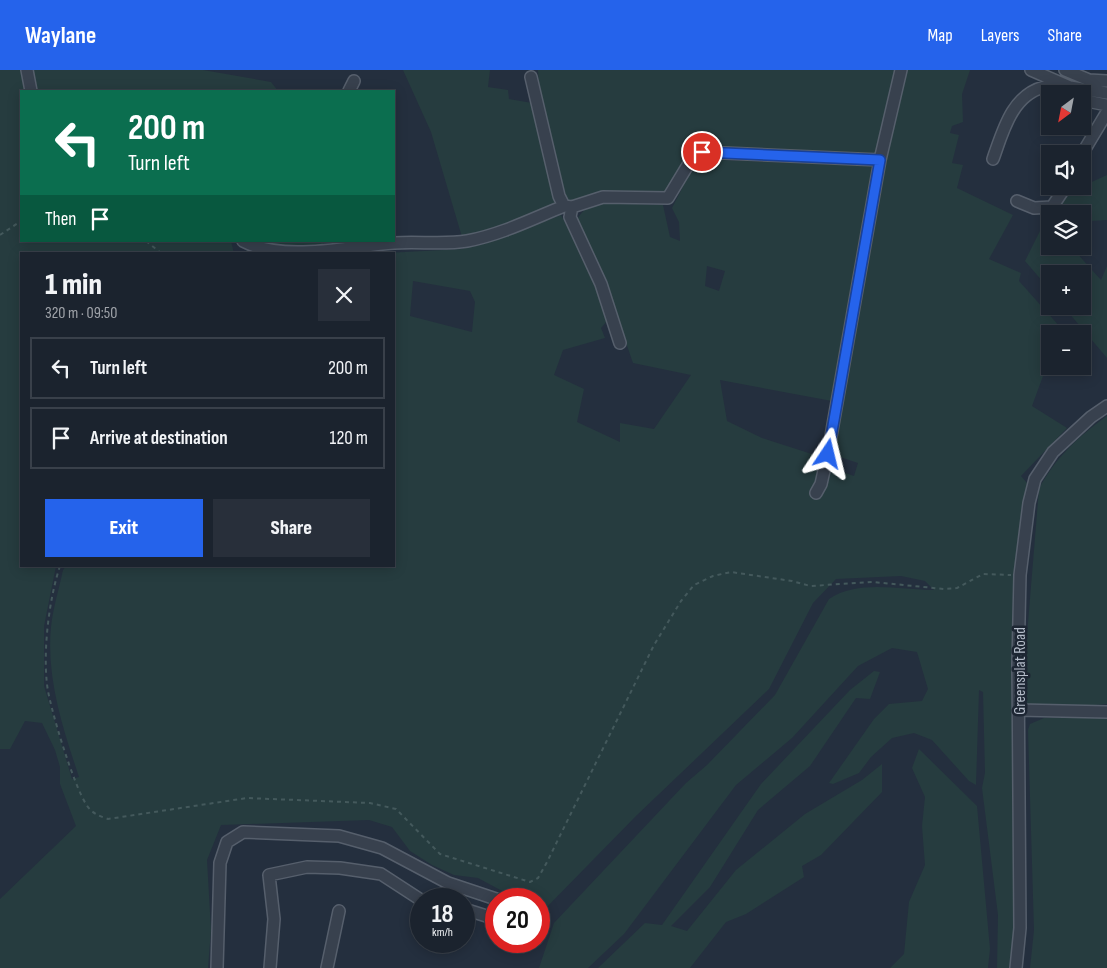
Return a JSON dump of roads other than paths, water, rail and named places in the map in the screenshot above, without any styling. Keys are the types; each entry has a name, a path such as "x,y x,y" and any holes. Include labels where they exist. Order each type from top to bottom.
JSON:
{"street":[{"path":"27,70 30,90"},
{"path":"816,493 821,484 828,454 880,160 901,70"},
{"path":"1031,70 1070,87 1107,93"},
{"path":"1065,70 1089,80 1107,81"},
{"path":"531,77 559,196 568,206 570,217 601,284 620,343"},
{"path":"993,159 1005,125 1023,96 1041,88"},
{"path":"1091,101 1107,104"},
{"path":"1087,145 1107,112"},
{"path":"395,240 465,241 492,235 568,206 603,197 668,198 694,155 702,152 880,160"},
{"path":"1017,201 1034,208 1052,207 1060,195"},
{"path":"245,242 253,247 297,252"},
{"path":"312,252 380,242"},
{"path":"265,252 272,249"},
{"name":"Greensplat Road","path":"1016,968 1020,928 1018,710 1020,575 1029,503 1035,479 1053,452 1091,417 1107,406"},
{"path":"1018,710 1107,712"},
{"path":"216,968 220,863 227,842 243,832 338,836 382,848 448,883 485,896"},
{"path":"270,968 274,919 269,875 307,866 348,869 381,874 410,893"},
{"path":"327,968 339,911"}]}
